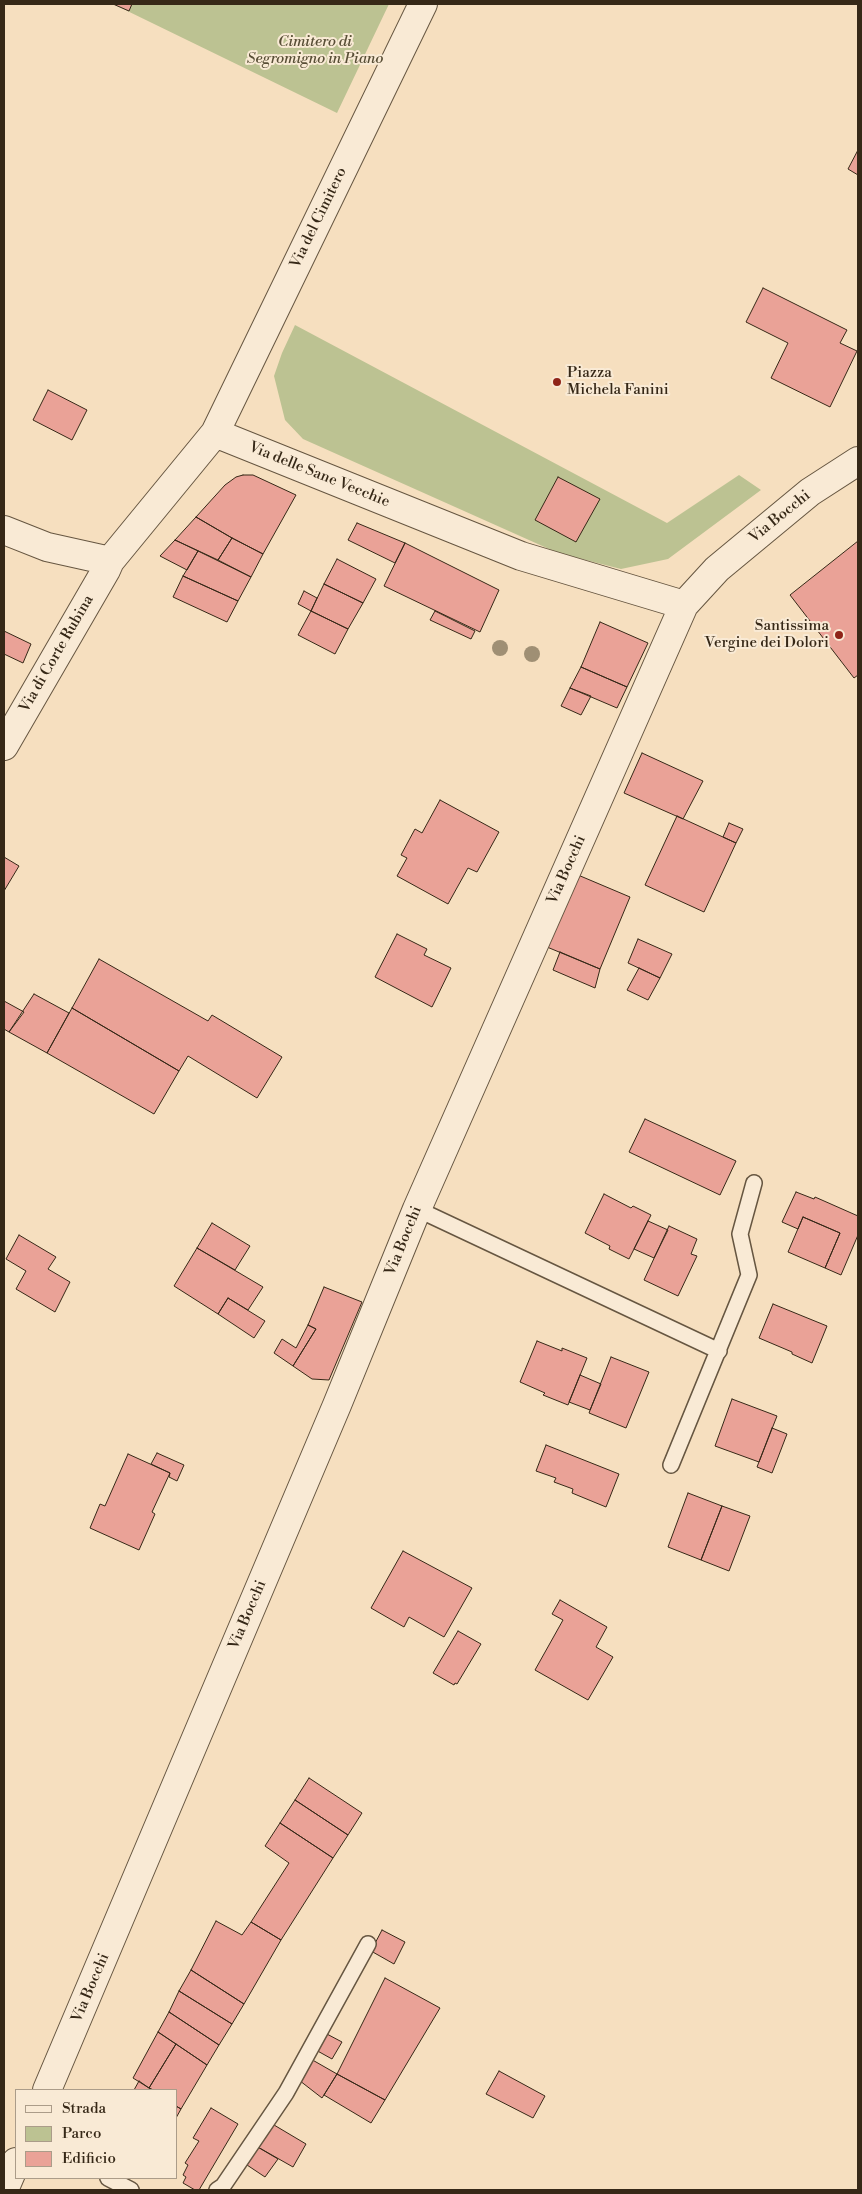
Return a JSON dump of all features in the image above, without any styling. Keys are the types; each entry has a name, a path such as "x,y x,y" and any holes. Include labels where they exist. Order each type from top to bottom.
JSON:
{"street":[{"name":"Via del Cimitero","path":"216,433 423,4"},
{"path":"4,530 47,547 110,561 216,433"},
{"name":"Via delle Sane Vecchie","path":"216,433 521,556 684,605"},
{"name":"Via Bocchi","path":"47,2089 337,1405 417,1208 684,605 718,569 810,492 858,461"},
{"name":"Via di Corte Rubina","path":"4,746 110,561"},
{"path":"4,2190 15,2164"}],"lane":[{"path":"671,1464 750,1275 740,1234 754,1183"},
{"path":"417,1208 719,1351"},
{"path":"217,2190 223,2186 286,2093 368,1944"},
{"path":"110,2179 131,2190"}],"green space":[{"name":"Cimitero di Segromigno in Piano","path":"113,4 389,4 337,113"},
{"path":"295,325 667,523 739,475 761,490 668,559 621,569 558,553 303,439 285,420 274,376"}],"building":[{"path":"113,4 132,4 129,11"},
{"path":"858,150 858,175 848,169"},
{"path":"763,288 847,330 840,343 857,351 830,407 771,378 788,343 746,322"},
{"path":"48,390 87,410 72,440 33,420"},
{"path":"253,475 296,495 263,554 196,517 225,485 236,477"},
{"path":"558,477 600,499 576,542 535,520"},
{"path":"196,517 232,538 218,560 175,540"},
{"path":"357,523 405,543 395,563 348,540"},
{"path":"232,538 263,554 251,577 218,560"},
{"path":"175,540 198,551 187,570 160,556"},
{"name":"Santissima Vergine dei Dolori","path":"858,541 858,675 854,678 790,595"},
{"path":"405,543 499,590 480,632 384,586"},
{"path":"198,551 251,577 238,601 183,576"},
{"path":"337,559 376,579 363,603 324,584"},
{"path":"183,576 238,601 227,622 173,597"},
{"path":"324,584 363,603 348,629 311,611"},
{"path":"304,591 317,598 311,611 298,604"},
{"path":"311,611 348,629 335,654 298,635"},
{"path":"435,611 475,631 471,639 430,620"},
{"path":"600,622 648,643 627,687 581,667"},
{"path":"4,631 31,644 23,663 4,654"},
{"path":"581,667 627,687 617,708 570,688"},
{"path":"570,688 591,696 581,715 561,706"},
{"path":"642,753 703,781 683,819 624,793"},
{"path":"440,800 499,832 477,872 468,868 448,904 397,876 407,858 401,855 415,829 422,833"},
{"path":"677,816 736,843 704,912 645,885"},
{"path":"729,823 743,829 736,843 723,837"},
{"path":"4,857 19,866 4,891"},
{"path":"578,875 630,897 600,969 547,947"},
{"path":"397,934 427,949 424,955 451,968 432,1007 375,977"},
{"path":"638,939 672,954 660,978 628,963"},
{"path":"560,952 600,969 595,988 553,970"},
{"path":"99,959 208,1021 212,1015 282,1057 257,1098 188,1056 179,1071 72,1008"},
{"path":"639,968 660,978 648,1000 627,990"},
{"path":"34,994 69,1013 47,1053 9,1032"},
{"path":"4,1001 24,1012 9,1032 4,1029"},
{"path":"72,1008 179,1071 154,1114 47,1053"},
{"path":"645,1119 736,1161 720,1195 629,1152"},
{"path":"796,1192 814,1199 815,1197 858,1216 858,1235 841,1275 825,1268 840,1233 803,1217 798,1229 782,1222"},
{"path":"604,1194 631,1208 633,1206 651,1215 629,1259 609,1249 610,1246 585,1233"},
{"path":"803,1217 840,1233 825,1268 788,1252"},
{"path":"648,1221 668,1230 654,1258 634,1249"},
{"path":"212,1223 250,1246 235,1270 197,1248"},
{"path":"669,1226 697,1239 691,1254 697,1256 678,1296 644,1280"},
{"path":"19,1235 56,1257 48,1269 70,1282 55,1312 16,1289 26,1271 6,1259"},
{"path":"197,1248 263,1287 248,1310 228,1298 218,1314 174,1286"},
{"path":"324,1287 362,1302 329,1380 312,1379 293,1366 316,1329 308,1325"},
{"path":"228,1298 265,1321 254,1338 218,1314"},
{"path":"773,1304 827,1326 812,1363 759,1338"},
{"path":"308,1325 316,1329 293,1366 274,1353 282,1339 296,1348"},
{"path":"537,1341 587,1358 568,1405 543,1395 545,1393 520,1382"},
{"path":"611,1357 649,1372 626,1428 589,1413"},
{"path":"580,1375 601,1384 590,1410 569,1402"},
{"path":"732,1399 777,1416 759,1462 715,1446"},
{"path":"772,1428 787,1434 772,1473 757,1467"},
{"path":"546,1445 619,1474 606,1507 572,1493 573,1489 554,1482 556,1478 536,1471"},
{"path":"157,1453 184,1465 177,1481 169,1477 170,1473 151,1464"},
{"path":"128,1454 170,1473 152,1512 155,1514 139,1550 90,1528 100,1504 105,1506"},
{"path":"688,1493 722,1506 701,1560 668,1547"},
{"path":"722,1506 750,1516 729,1571 701,1560"},
{"path":"403,1551 472,1588 444,1637 409,1617 404,1627 371,1608"},
{"path":"560,1600 607,1627 596,1647 613,1657 588,1700 535,1670 563,1620 552,1614"},
{"path":"458,1631 481,1644 457,1684 455,1683 454,1685 433,1673"},
{"path":"309,1778 362,1813 348,1835 295,1800"},
{"path":"295,1800 348,1835 333,1858 280,1823"},
{"path":"280,1823 333,1858 281,1940 251,1922 289,1863 265,1846"},
{"path":"216,1921 242,1935 251,1922 281,1940 244,2004 191,1970"},
{"path":"382,1930 405,1942 394,1964 371,1951"},
{"path":"191,1970 244,2004 232,2024 179,1991"},
{"path":"385,1978 440,2008 385,2100 337,2074"},
{"path":"179,1991 232,2024 219,2045 169,2012"},
{"path":"169,2012 219,2045 207,2065 158,2032"},
{"path":"158,2032 176,2044 149,2088 133,2078"},
{"path":"325,2033 342,2042 332,2059 314,2049"},
{"path":"176,2044 207,2065 181,2109 178,2107 178,2089 149,2088"},
{"path":"309,2058 337,2074 322,2098 295,2077"},
{"path":"499,2071 545,2096 533,2118 486,2094"},
{"path":"337,2074 385,2100 371,2123 324,2095"},
{"path":"139,2081 151,2089 135,2089"},
{"path":"211,2108 238,2124 199,2190 195,2190 183,2183 186,2177 183,2175 188,2165 185,2163 199,2141 193,2138"},
{"path":"269,2122 306,2144 293,2167 256,2146"},
{"path":"256,2146 278,2159 265,2177 244,2163"}],"place":[{"name":"Piazza Michela Fanini","path":"557,382"},
{"name":"Santissima Vergine dei Dolori","path":"839,635"}]}
